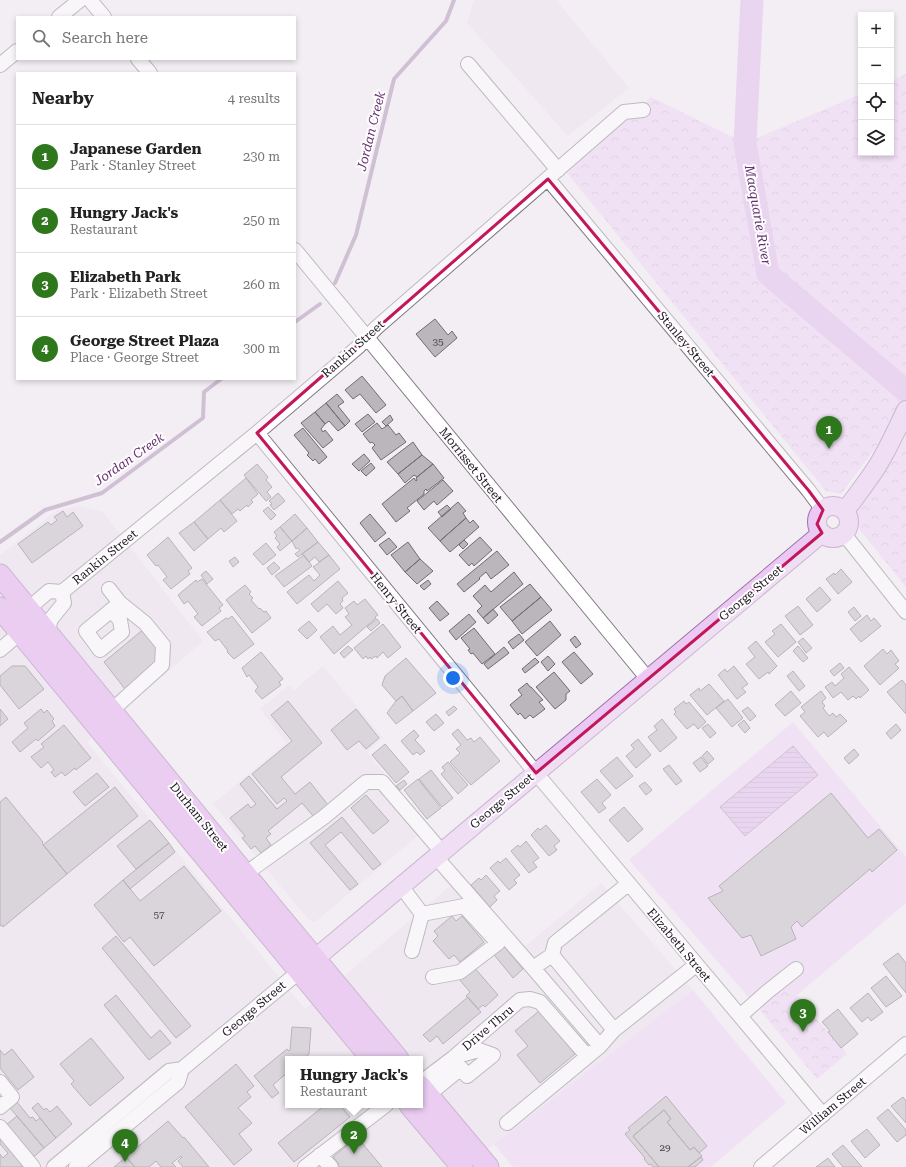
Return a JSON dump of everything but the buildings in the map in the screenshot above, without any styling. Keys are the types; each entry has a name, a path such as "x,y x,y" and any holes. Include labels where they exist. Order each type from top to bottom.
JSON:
{"highway":[{"name":"Durham Street","path":"0,575 245,874 370,1056"},
{"name":"Durham Street","path":"1,612 21,632 244,904 308,965 395,1056"},
{"path":"423,1088 488,1167"},
{"path":"413,1108 462,1167"}],"main road":[{"path":"845,511 878,465 905,413"},
{"path":"837,506 845,511 849,520 847,530 844,534 835,538 822,533 817,524 819,514 823,510 827,507 837,506"},
{"name":"George Street","path":"308,965 822,533"}],"street":[{"path":"60,16 80,0"},
{"path":"90,0 103,16"},
{"path":"0,66 16,53"},
{"path":"139,60 149,72"},
{"name":"Stanley Street","path":"468,64 553,175 823,510"},
{"name":"Rankin Street","path":"28,610 49,591 62,592 257,433 358,347 376,328 624,112 643,110"},
{"name":"Morrisset Street","path":"296,251 648,679"},
{"name":"Henry Street","path":"257,433 536,773"},
{"path":"844,534 906,612"},
{"path":"109,589 116,606 122,632 100,650 86,631 116,606"},
{"name":"Rankin Street","path":"47,633 51,620 64,603 62,592"},
{"path":"111,711 162,665 163,645 145,623 116,606"},
{"path":"0,650 21,632 28,610"},
{"name":"Elizabeth Street","path":"536,773 822,1115"},
{"path":"245,874 324,817 366,782 382,782 533,968 600,1046"},
{"path":"533,968 552,955 555,943 628,884"},
{"path":"401,886 422,914"},
{"path":"422,914 464,906 498,943 460,972 433,977"},
{"path":"412,951 422,914"},
{"path":"552,955 614,1030"},
{"name":"George Street","path":"54,1167 169,1071 182,1069 308,965"},
{"path":"507,1123 600,1046 614,1030 696,965"},
{"path":"740,1016 796,969"},
{"name":"Drive Thru","path":"423,1088 453,1058 520,1000 530,999 540,1002 587,1056"},
{"name":"William Street","path":"760,1167 906,1044"},
{"path":"423,1088 461,1068 468,1076 493,1055 479,1050 453,1058"},
{"name":"George Street","path":"76,1167 178,1082 182,1069"},
{"path":"0,1082 12,1097 0,1107"},
{"path":"305,1167 382,1108"},
{"path":"0,1127 33,1167"},
{"path":"320,1155 331,1167"}],"highlighted area":[{"path":"548,179 809,491 823,510 817,524 822,533 536,773 257,433"}],"shaded area":[{"path":"474,0 556,0 629,88 568,136 467,23"},
{"path":"79,506 103,512 203,641 87,742 305,1009 463,875 522,949 601,883 693,990 494,1144 469,1167 0,1167 0,555 56,511"},
{"path":"323,666 383,738 367,752 428,827 315,922 308,919 213,804 286,743 260,709 289,685 294,690"},
{"path":"793,746 818,775 745,836 720,807"}],"green space":[{"path":"906,74 906,391 885,435 841,494 826,491 567,173 651,97 745,143 858,95 858,156 894,156 894,80"},
{"path":"906,434 906,587 852,520 857,519 856,510"},
{"path":"793,722 906,857 906,903 797,995 788,985 759,1009 629,860"},
{"path":"788,985 847,1054 817,1079 759,1009"},
{"path":"693,990 786,1103 711,1167 513,1167 494,1144"}],"waterway":[{"name":"Jordan Creek","path":"335,283 356,235 394,79 446,21 454,0"},
{"name":"Macquarie River","path":"752,0 745,143 768,274 906,391"},
{"name":"Jordan Creek","path":"296,321 320,304"},
{"name":"Jordan Creek","path":"0,542 45,510 102,493 203,418 204,392 220,380"}],"place":[{"name":"Japanese Garden","path":"829,449"},
{"name":"Elizabeth Park","path":"803,1032"},
{"name":"Hungry Jack's","path":"354,1154"},
{"name":"George Street Plaza","path":"125,1162"}]}
